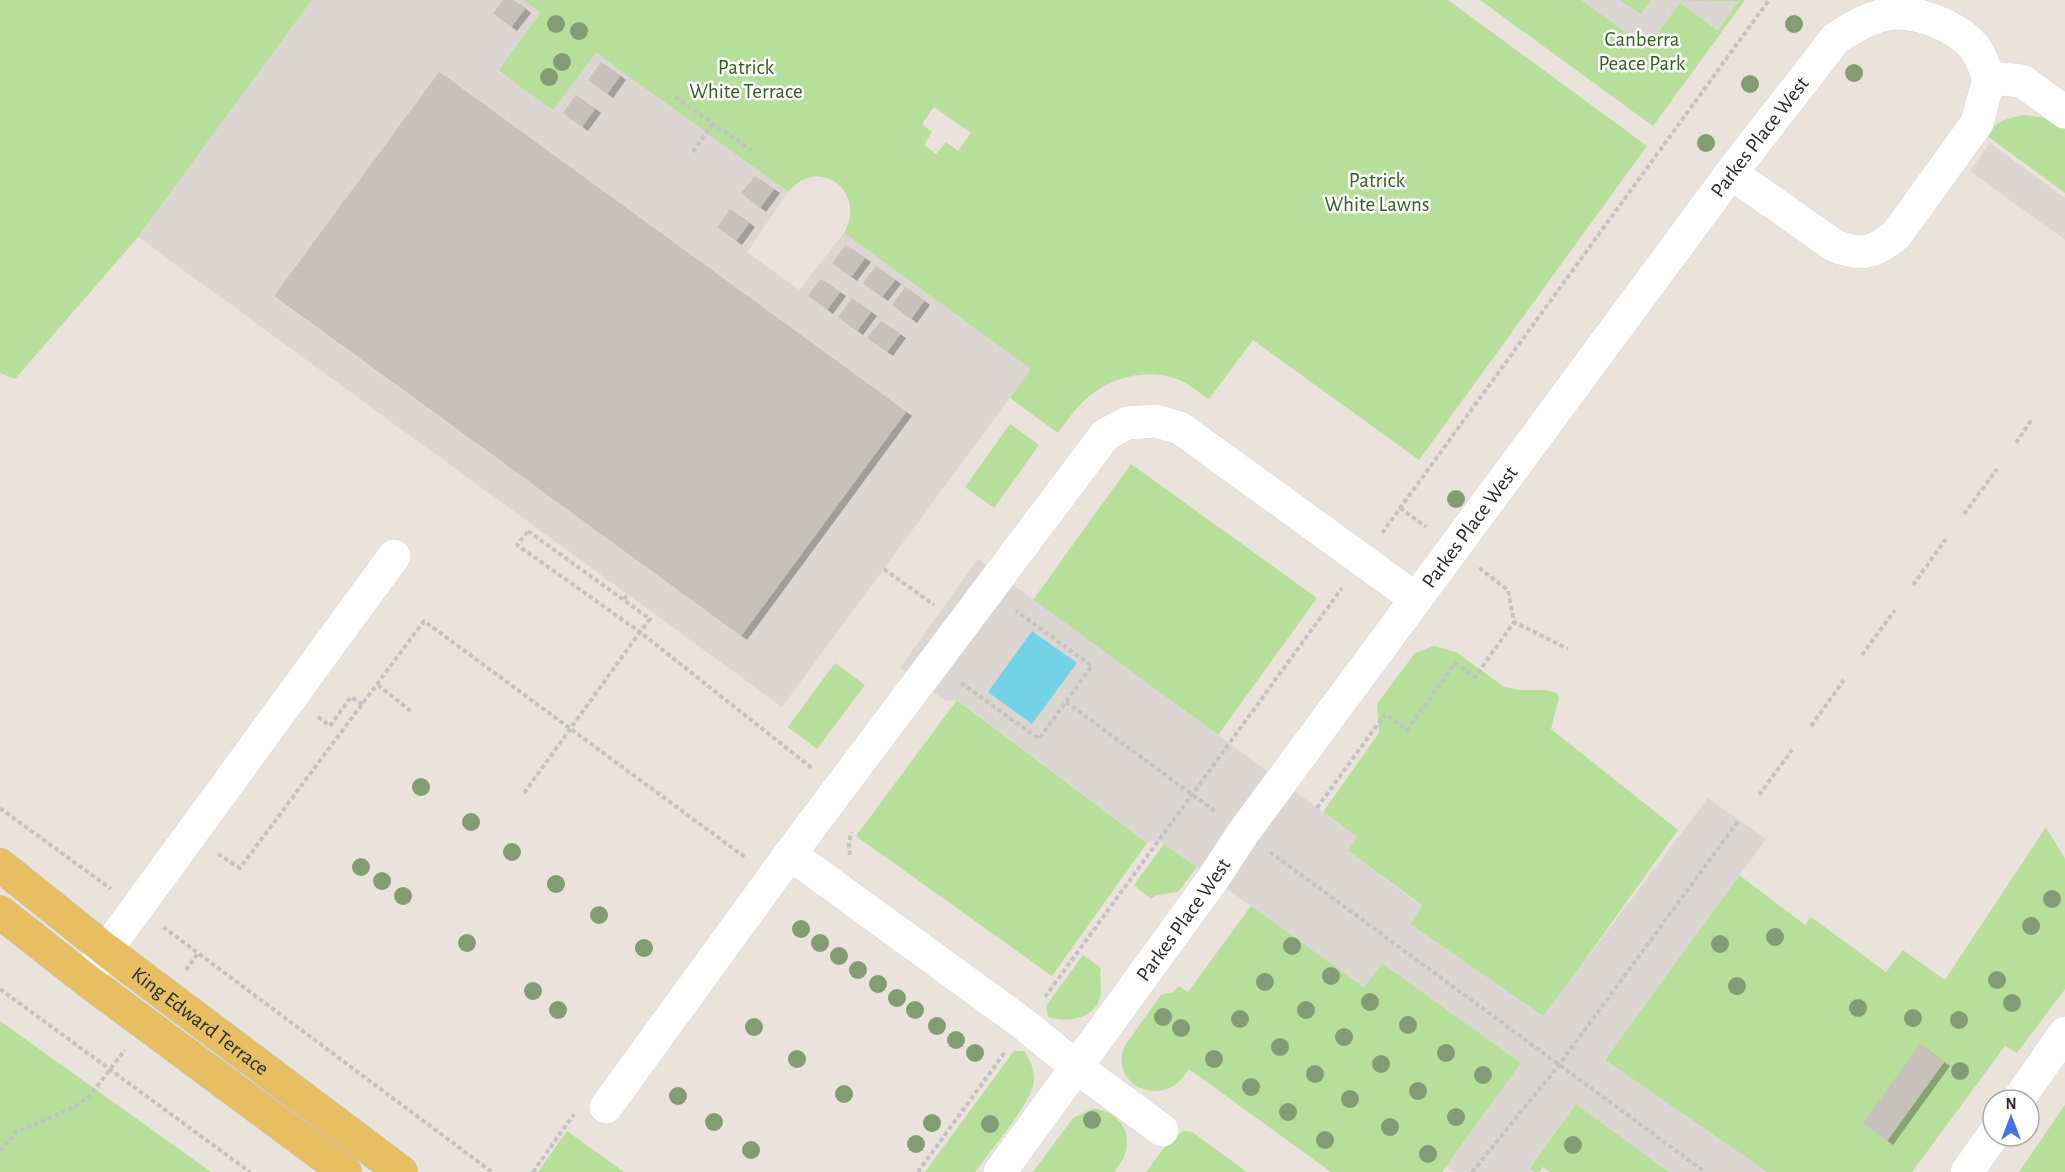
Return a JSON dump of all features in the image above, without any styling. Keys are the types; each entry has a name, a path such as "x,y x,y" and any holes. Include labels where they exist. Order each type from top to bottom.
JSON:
{"main road":[{"name":"King Edward Terrace","path":"0,865 106,951 401,1172"},
{"name":"King Edward Terrace","path":"0,912 85,979 345,1172"}],"street":[{"name":"Parkes Place West","path":"1000,1172 1213,879 1243,832 1731,173 1836,38 1859,24 1888,14 1917,15 1947,26 1975,49 1989,78"},
{"path":"1731,173 1835,246 1848,251 1864,253 1881,248 1896,236 1977,123 1989,78 2022,81 2065,112"},
{"path":"591,1108 782,866 1105,435 1127,423 1155,421 1180,428 1416,599"},
{"path":"85,979 394,556"},
{"path":"782,866 1025,1025 1075,1066 1162,1130"},
{"path":"2026,1088 2065,1033"},
{"path":"1967,1172 1984,1148"}],"path":[{"path":"675,97 751,150"},
{"path":"693,152 713,123"},
{"path":"2016,442 2032,419"},
{"path":"1964,514 1997,469"},
{"path":"1400,508 1427,528"},
{"path":"524,793 572,728 640,632 650,619 528,531 518,545 640,632 839,790"},
{"path":"1913,585 1946,539"},
{"path":"1317,808 1385,714 1407,730 1455,663 1475,677 1514,622 1508,590 1472,563"},
{"path":"884,568 941,610"},
{"path":"934,663 1039,739 1092,666 988,592"},
{"path":"624,599 628,594"},
{"path":"1862,655 1895,610"},
{"path":"214,850 240,868 424,621 572,728 782,866"},
{"path":"1514,622 1568,649"},
{"path":"1810,726 1844,680"},
{"path":"378,685 413,713"},
{"path":"335,719 351,697 363,705"},
{"path":"1066,702 1705,1172"},
{"path":"1759,795 1792,750"},
{"path":"0,808 492,1172"},
{"path":"1472,1172 1559,1065 1739,820"},
{"path":"167,996 198,953"},
{"path":"0,989 250,1172"},
{"path":"0,1152 15,1133 70,1109 89,1097 145,1024"},
{"path":"533,1172 591,1108"}],"green space":[{"path":"0,0 312,0 138,237 15,379 0,373"},
{"name":"Patrick White Lawns","path":"523,0 1448,0 1647,146 1419,460 1253,340 1209,399 1177,379 1154,374 1130,376 1108,384 1088,397 1058,433 1010,398 1030,369 844,233 850,218 850,204 845,192 836,183 825,178 813,177 800,181 788,192 596,53 553,111 498,70 540,13","holes":["934,107 971,133 958,151 946,142 936,154 924,145 932,132 922,124"]},
{"name":"Canberra Peace Park","path":"1480,0 1745,0 1653,126"},
{"path":"2024,115 2045,118 2065,128 2065,193 1986,135 1989,130 2003,121"},
{"path":"1010,424 1039,445 994,508 965,487"},
{"path":"1131,464 1317,598 1218,735 1033,600"},
{"path":"1434,646 1456,652 1504,687 1557,693 1559,698 1551,729 1678,830 1544,1017 1410,924 1422,905 1347,850 1357,837 1323,812 1379,733 1377,704 1415,653"},
{"path":"835,663 865,685 817,749 788,727"},
{"path":"957,700 1147,843 1052,976 856,836"},
{"path":"2046,827 2065,859 2065,989 2017,1053 2005,1046 1912,1172 1767,1172 1605,1060 1739,875 1805,925 1811,917 1886,972 1903,950 1945,980"},
{"path":"1164,844 1197,867 1178,892 1156,895 1151,899 1134,885"},
{"path":"1251,906 1364,987 1382,963 1521,1063 1442,1172 1331,1172 1189,1069 1173,1086 1162,1090 1151,1091 1140,1088 1125,1075 1122,1055 1126,1044 1161,995 1173,992 1179,986 1188,992"},
{"path":"1083,955 1101,968 1099,1001 1090,1012 1083,1016 1069,1020 1048,1017 1046,1006"},
{"path":"0,1021 211,1172 0,1172"},
{"path":"1014,1051 1024,1051 1027,1055 1034,1081 1030,1095 1007,1129 975,1172 925,1172"},
{"path":"1576,1104 1669,1172 1550,1172 1543,1167 1539,1172 1534,1172 1529,1169"},
{"path":"2065,1105 2065,1172 2019,1172 2035,1148 2041,1148 2041,1140"},
{"path":"1092,1109 1114,1116 1124,1128 1127,1143 1125,1154 1114,1172 1033,1172 1073,1118"},
{"path":"567,1131 624,1172 538,1172"},
{"path":"1183,1131 1192,1132 1247,1172 1146,1172 1171,1139"}],"shaded area":[{"path":"312,0 523,0 540,12 498,71 553,110 596,53 788,192 747,252 799,290 844,233 1031,369 782,707 138,237","holes":["439,72 905,412 741,636 274,297"]},
{"path":"1581,0 1620,0 1641,14 1651,0 1739,1 1718,31 1680,3 1647,48"},
{"path":"1990,143 2065,198 2065,240 1970,171"},
{"path":"978,559 1357,837 1348,851 1422,906 1410,924 1543,1016 1708,798 1766,839 1605,1060 1767,1172 1669,1172 1576,1104 1529,1168 1534,1172 1455,1172 1446,1167 1521,1063 1382,963 1364,987 1159,840 1147,843 958,700 946,701 900,668"}],"water":[{"path":"1032,631 1077,663 1032,724 988,692"}],"building":[{"path":"503,0 514,0 525,9 511,27 493,13"},
{"path":"601,62 620,76 607,94 588,80"},
{"path":"439,72 906,412 741,636 274,296"},
{"path":"576,95 595,109 582,127 563,113"},
{"path":"755,176 774,189 760,208 741,193"},
{"path":"730,209 749,223 736,241 717,227"},
{"path":"846,245 865,258 851,277 832,263"},
{"path":"876,266 895,280 882,297 863,283"},
{"path":"821,279 840,292 827,310 808,296"},
{"path":"905,287 924,301 911,319 892,305"},
{"path":"852,298 871,312 857,331 838,317"},
{"path":"881,321 900,334 887,352 867,338"},
{"path":"1920,1044 1944,1062 1887,1141 1863,1123"}],"park label":[{"name":"Patrick White Terrace","path":"746,79"}]}
